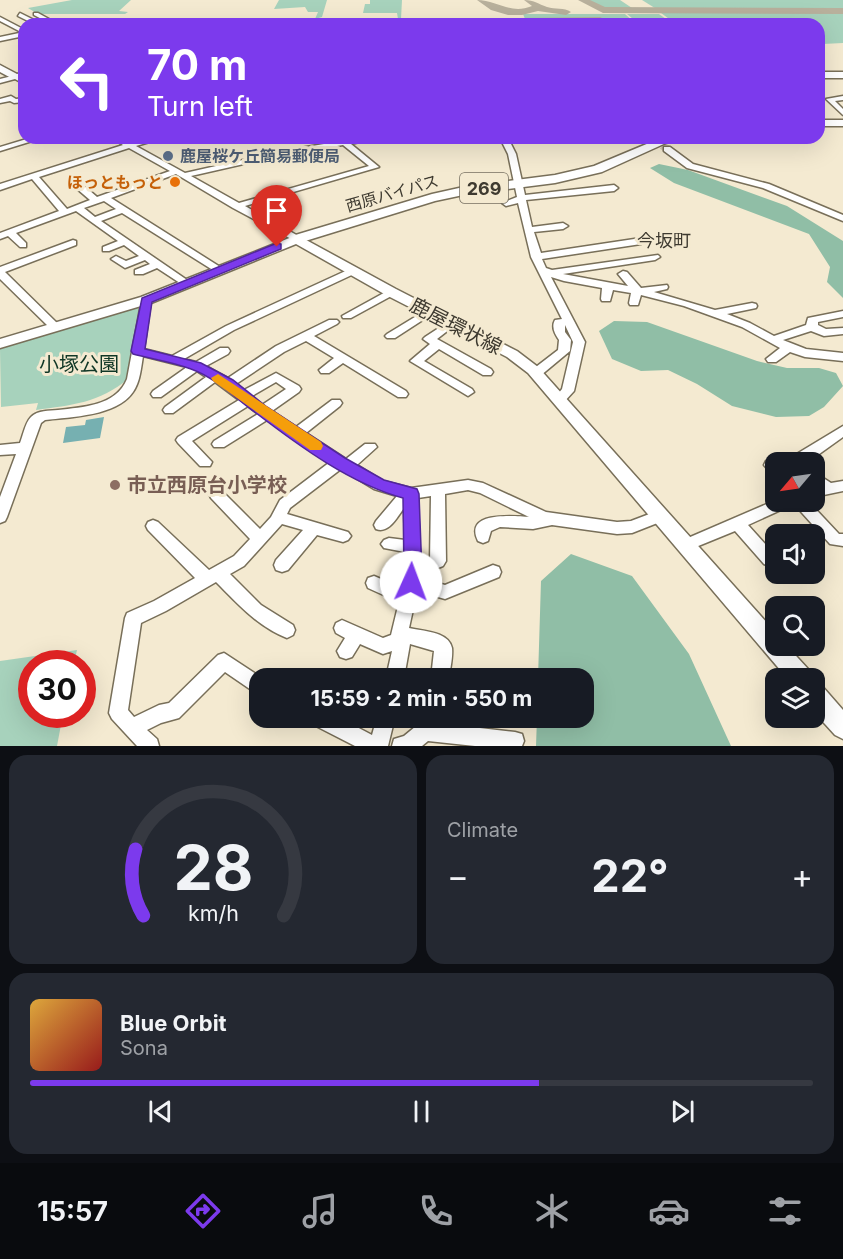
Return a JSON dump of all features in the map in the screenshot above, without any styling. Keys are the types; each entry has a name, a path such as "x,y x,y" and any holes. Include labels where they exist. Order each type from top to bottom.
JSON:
{"highway":[{"path":"0,68 18,77"},
{"path":"825,75 843,75"},
{"path":"825,123 843,123"},
{"name":"西原バイパス","path":"297,239 432,198 517,183 555,179 598,169 669,144"}],"main road":[{"path":"0,344 146,300 297,239"},
{"name":"鹿屋環状線","path":"297,239 428,312 512,354 536,373 792,668"}],"street":[{"path":"36,14 44,18"},
{"path":"20,15 26,18"},
{"path":"0,19 3,23 18,29"},
{"path":"0,34 18,31"},
{"path":"0,39 18,35"},
{"path":"10,37 17,41"},
{"path":"0,81 18,78"},
{"path":"0,101 11,98 18,101"},
{"path":"843,98 828,99 843,113"},
{"path":"0,149 18,144"},
{"path":"0,187 134,144"},
{"path":"310,144 314,148"},
{"path":"5,234 179,174 339,144"},
{"path":"236,206 375,167 346,144"},
{"path":"507,144 512,154 520,199 536,257 547,272 564,278 688,304 746,325 788,348 805,354 843,357"},
{"path":"669,144 690,166 766,186 843,218"},
{"path":"130,145 297,239"},
{"path":"34,176 65,212"},
{"path":"79,186 123,209 219,270"},
{"path":"507,203 520,199 614,188"},
{"path":"586,191 594,200"},
{"path":"77,208 186,284"},
{"path":"95,220 123,209"},
{"path":"528,230 563,225"},
{"path":"5,234 22,245"},
{"path":"106,249 125,241"},
{"path":"536,257 641,242"},
{"path":"54,326 4,284 0,272 73,243"},
{"path":"116,259 125,265 147,256"},
{"path":"547,272 655,257"},
{"path":"139,272 158,264"},
{"path":"173,360 230,327 352,271"},
{"path":"547,272 546,281 579,342 568,391 559,400"},
{"path":"623,274 638,292"},
{"path":"606,299 608,286"},
{"path":"638,292 663,288"},
{"path":"347,316 391,292"},
{"path":"634,303 638,292"},
{"path":"0,517 35,421 42,416 101,407 128,392 138,351 146,300"},
{"path":"715,314 752,306"},
{"path":"391,336 428,312"},
{"path":"812,327 812,320 843,315"},
{"path":"228,384 280,349 333,322"},
{"path":"418,342 448,322"},
{"path":"448,322 429,339 487,372"},
{"path":"536,373 564,351 565,340 559,332 559,322"},
{"path":"772,340 812,327 824,333 843,331"},
{"path":"306,336 402,394"},
{"path":"438,344 416,361 468,392"},
{"path":"772,359 788,348"},
{"path":"138,351 197,366 215,376 296,434 379,485 410,494 468,484 483,488 544,518 617,528 632,527 660,516"},
{"path":"157,394 197,366 224,351"},
{"path":"325,370 342,358"},
{"path":"205,462 183,440 246,398 273,375 298,387 219,444"},
{"path":"169,410 215,376"},
{"path":"296,434 336,403"},
{"path":"811,452 843,431"},
{"path":"150,746 118,713 133,618 160,606 238,561 278,518 285,504 370,447"},
{"path":"0,450 25,448"},
{"path":"438,490 438,561"},
{"path":"216,494 259,538"},
{"path":"381,525 410,494"},
{"path":"397,668 409,590 412,547 410,494"},
{"path":"686,545 765,510"},
{"path":"809,512 835,540 843,540"},
{"path":"278,518 343,536"},
{"path":"483,537 484,528 492,522 510,519 541,524 552,518"},
{"path":"736,522 765,555"},
{"path":"153,526 255,610 286,630"},
{"path":"282,565 314,528"},
{"path":"389,544 412,547"},
{"path":"374,583 409,590 445,592 493,572"},
{"path":"346,651 350,631 383,646 400,637 437,642 443,648 441,668"},
{"path":"132,728 159,714 173,712 224,661 249,679"},
{"path":"341,728 377,746 383,728"},
{"path":"401,746 409,746 426,728"},
{"path":"450,728 515,741"}],"green space":[{"path":"72,0 131,0 119,11 128,12 125,14 38,14 28,8"},
{"path":"279,0 327,0 322,17 318,18 315,18 318,12 308,12 305,7 274,9"},
{"path":"370,0 402,0 401,18 398,18 397,13 363,13 365,4 370,4"},
{"path":"588,0 620,0 635,10 604,9"},
{"path":"642,0 843,0 843,9 658,10"},
{"path":"661,13 843,13 843,43 825,44 825,18 668,18"},
{"path":"523,14 625,14 629,18 525,18"},
{"path":"627,14 659,14 665,18 632,18"},
{"path":"659,164 688,170 787,206 843,241 843,298 827,282 830,267 809,234 674,183 650,168"},
{"name":"小塚公園","path":"139,307 128,379 117,387 85,402 36,410 38,403 1,407 0,349 59,329"},
{"path":"614,321 647,322 757,361 787,368 819,368 836,373 843,386 824,407 809,416 776,417 732,406 697,384 668,370 641,371 612,359 599,331"},
{"path":"571,554 632,576 689,654 731,746 536,746 537,728 594,728 594,668 538,668 541,581"},
{"path":"18,658 18,728 60,728 57,746 0,746 0,661"}],"water":[{"path":"104,417 100,438 63,443 66,427 85,425 86,420"}],"taxiway":[{"path":"482,0 501,11 515,13 536,8"},
{"path":"529,0 544,10 566,12"},
{"path":"583,0 603,10 843,11"}],"tunnel":[{"path":"661,144 667,149"}],"slow traffic":[{"path":"218,378 262,411 316,446"}],"place":[{"name":"鹿屋桜ケ丘簡易郵便局","path":"168,156"},
{"name":"ほっともっと","path":"175,182"},
{"name":"市立西原台小学校","path":"115,485"}],"district":[{"name":"今坂町","path":"664,240"}],"route":[{"path":"277,247 146,300 138,351 197,366 228,384 262,411 340,462 379,485 411,494 413,574 411,582"}]}
